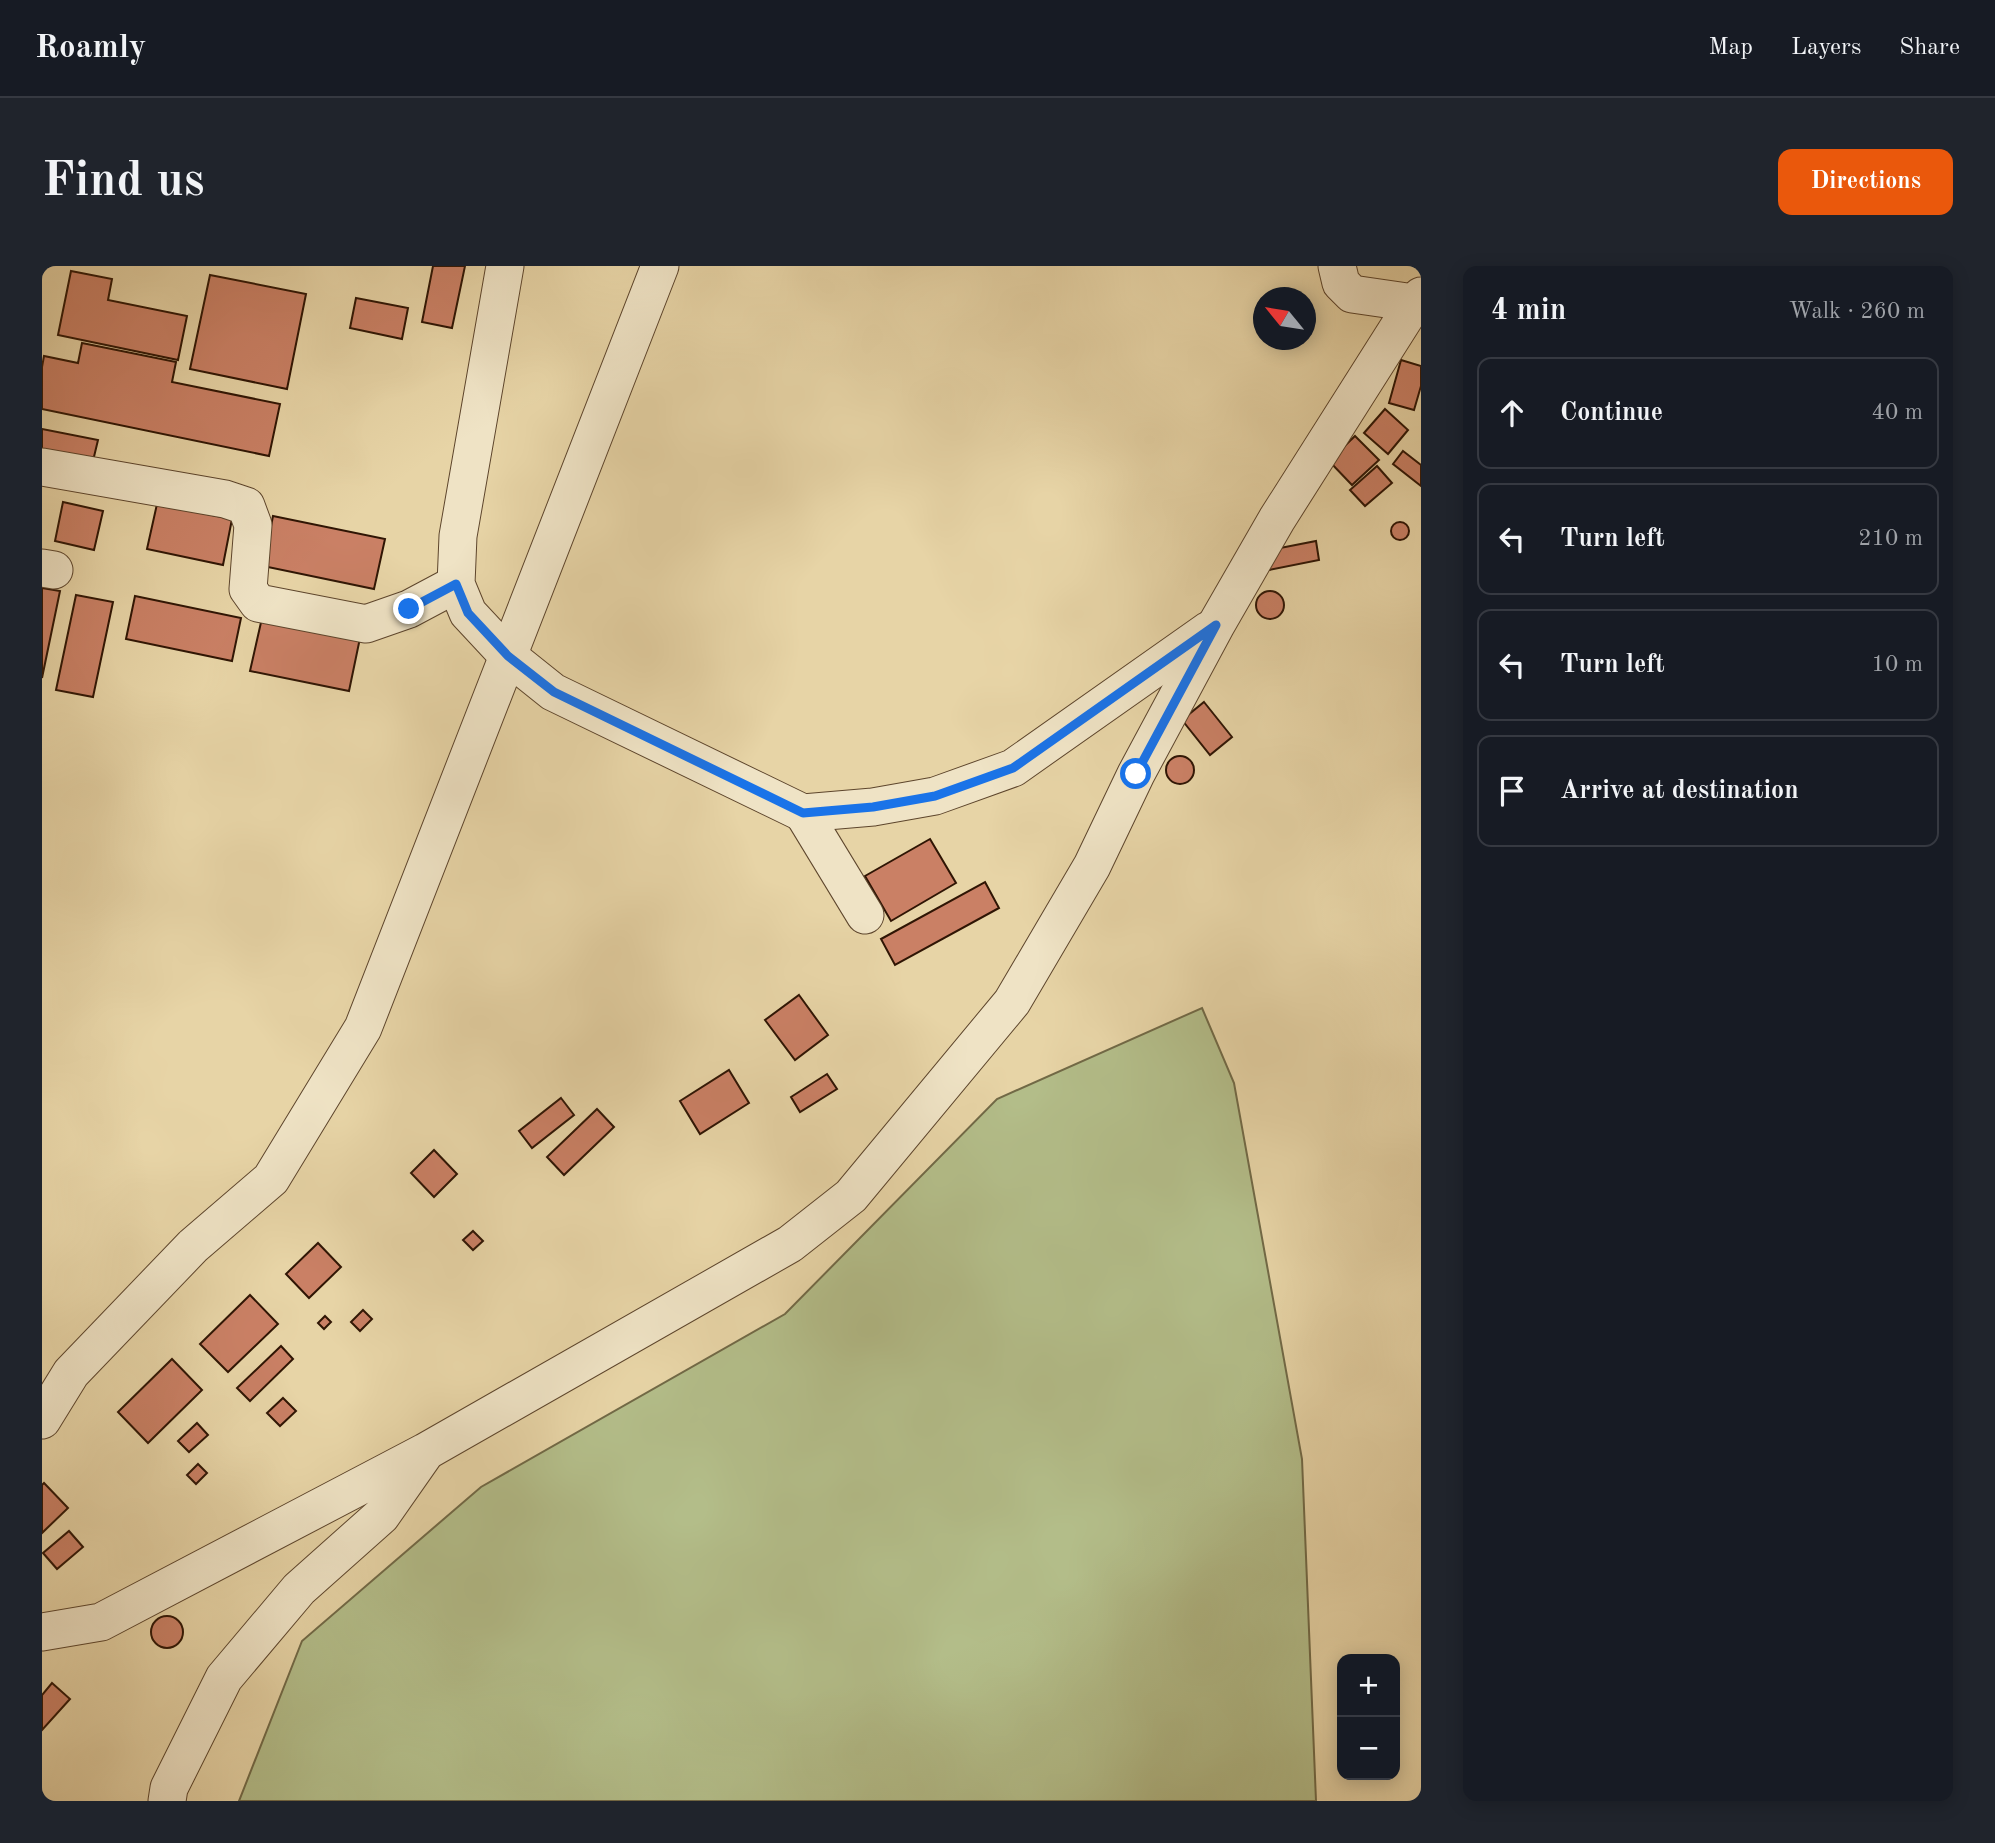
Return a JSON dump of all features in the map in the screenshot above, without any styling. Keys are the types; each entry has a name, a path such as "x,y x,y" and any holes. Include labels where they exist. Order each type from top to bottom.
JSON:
{"street":[{"path":"505,266 458,536 456,584 468,613 508,656 554,692 803,813 873,807 935,796 1013,768 1216,625"},
{"path":"42,1420 71,1373 193,1247 271,1179 363,1028 660,266"},
{"path":"42,1632 101,1622 425,1452 790,1244 851,1196 1012,1002 1092,866 1136,774 1216,625 1278,519 1417,300 1352,294 1341,283 1338,266"},
{"path":"42,467 225,499 246,506 253,525 248,589 258,603 366,624 409,609 456,584"},
{"path":"803,813 865,915"},
{"path":"167,1801 169,1788 224,1678 299,1588 381,1516 425,1452"}],"green space":[{"path":"1202,1008 1234,1083 1302,1459 1316,1801 239,1801 302,1641 481,1487 785,1314 997,1099"}],"building":[{"path":"433,266 465,266 452,328 422,322"},
{"path":"71,271 112,279 108,300 187,316 178,360 58,335"},
{"path":"210,275 306,294 287,389 190,369"},
{"path":"356,298 408,308 402,339 350,328"},
{"path":"82,343 176,362 172,382 280,404 269,456 42,409 44,356 78,363"},
{"path":"1401,360 1421,366 1421,386 1414,410 1389,403"},
{"path":"1385,409 1408,430 1388,454 1364,433"},
{"path":"42,429 98,440 92,465 42,455"},
{"path":"1355,436 1379,460 1352,485 1329,461"},
{"path":"1403,451 1421,465 1421,486 1393,464"},
{"path":"1377,466 1392,483 1365,506 1350,490"},
{"path":"63,502 103,511 94,550 55,541"},
{"path":"157,504 232,519 223,565 147,549"},
{"path":"273,516 385,539 374,589 263,566"},
{"path":"1400,522 1406,525 1409,531 1406,537 1400,540 1394,537 1391,531 1394,525"},
{"path":"1316,541 1319,560 1269,570 1265,551"},
{"path":"42,588 60,591 42,678"},
{"path":"1270,591 1280,595 1284,605 1280,615 1270,619 1260,615 1256,605 1260,595"},
{"path":"76,595 113,602 93,697 56,690"},
{"path":"135,596 241,618 232,661 126,639"},
{"path":"262,618 360,638 349,691 250,671"},
{"path":"1204,702 1232,737 1210,755 1182,720"},
{"path":"1180,756 1190,760 1194,770 1190,780 1180,784 1170,780 1166,770 1170,760"},
{"path":"930,839 956,883 891,921 865,876"},
{"path":"985,882 999,908 895,965 881,939"},
{"path":"799,995 828,1035 795,1060 765,1020"},
{"path":"729,1070 749,1103 700,1134 680,1101"},
{"path":"827,1074 837,1089 800,1112 791,1097"},
{"path":"561,1098 574,1115 532,1148 519,1131"},
{"path":"597,1109 614,1127 564,1175 547,1157"},
{"path":"434,1150 457,1174 434,1197 411,1173"},
{"path":"473,1231 483,1241 473,1250 463,1240"},
{"path":"318,1243 341,1267 309,1298 286,1274"},
{"path":"250,1295 278,1324 228,1372 200,1344"},
{"path":"363,1310 372,1319 360,1331 351,1322"},
{"path":"325,1316 331,1322 324,1329 318,1323"},
{"path":"281,1346 293,1359 250,1401 237,1388"},
{"path":"172,1359 202,1390 148,1443 118,1412"},
{"path":"283,1398 296,1411 280,1426 267,1413"},
{"path":"197,1423 208,1435 189,1452 178,1441"},
{"path":"198,1464 207,1473 196,1484 187,1475"},
{"path":"44,1483 68,1508 42,1533 42,1485"},
{"path":"69,1531 83,1547 57,1569 43,1553"},
{"path":"167,1616 178,1621 183,1632 178,1643 167,1648 156,1643 151,1632 156,1621"},
{"path":"52,1683 70,1699 42,1730 42,1695"}],"route":[{"path":"409,609 456,584 468,613 508,656 554,692 803,813 873,807 935,796 1013,768 1216,625 1136,774"}]}
